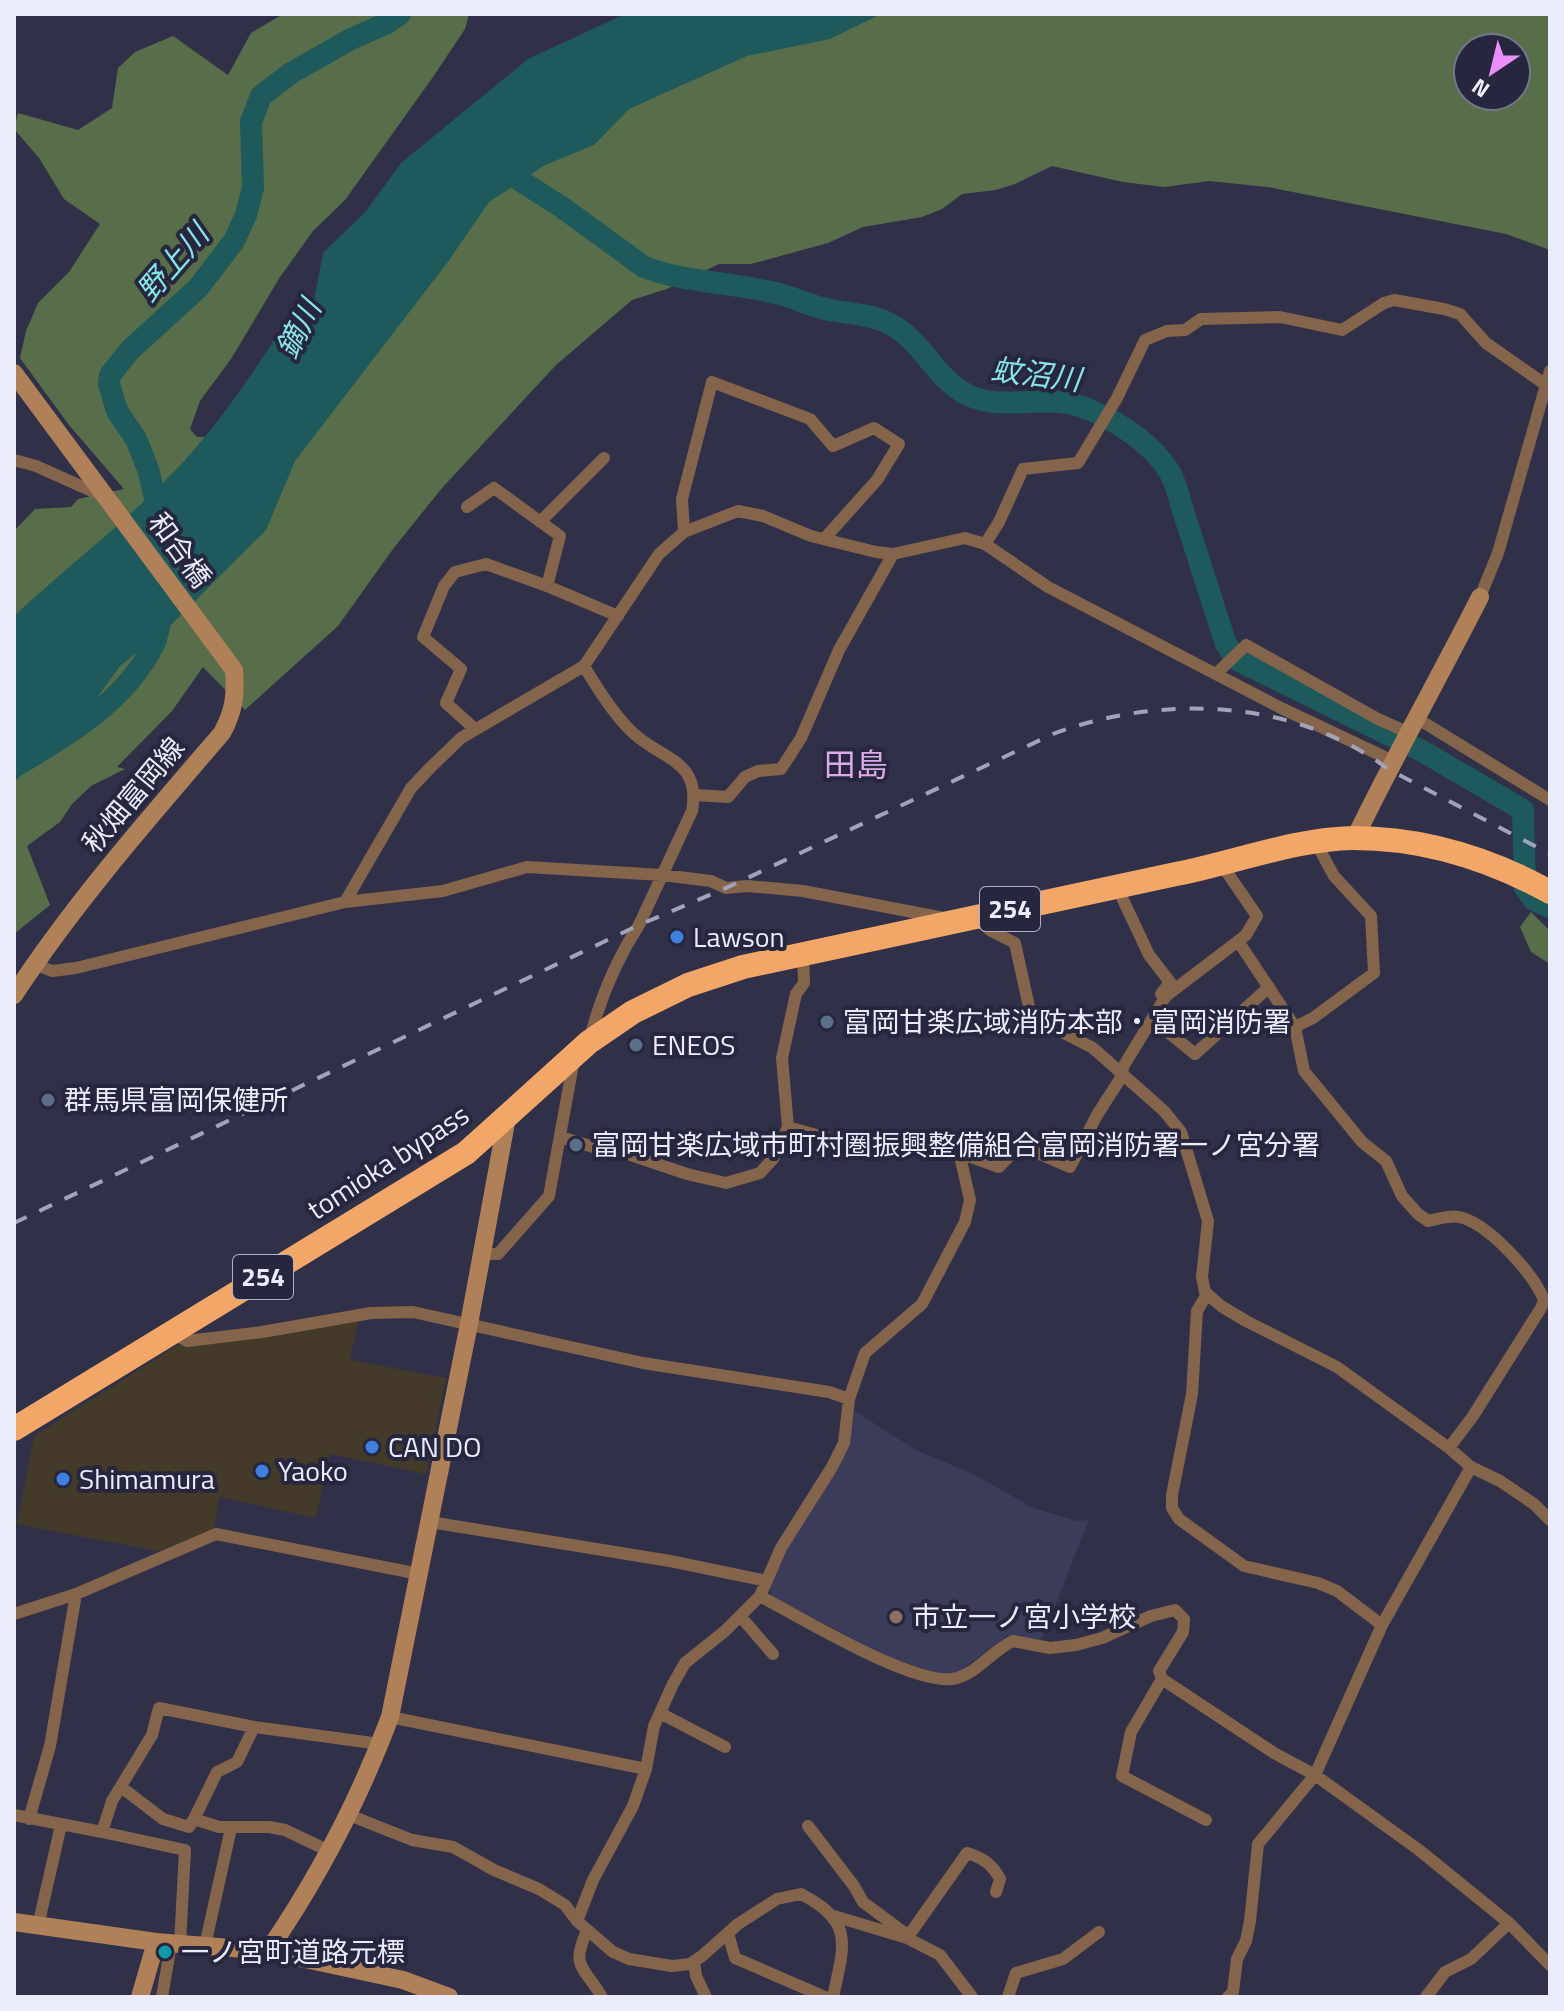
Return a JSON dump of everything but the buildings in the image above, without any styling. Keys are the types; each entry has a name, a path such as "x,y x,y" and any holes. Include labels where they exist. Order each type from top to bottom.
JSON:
{"highway":[{"name":"254","path":"507,1117 581,1048 633,1012 688,985 743,967 1222,865 1315,841 1355,838 1413,844 1465,854 1513,872 1550,892"},
{"name":"tomioka bypass","path":"14,1429 466,1153 507,1117"},
{"name":"tomioka bypass","path":"14,1413 458,1141 507,1117"}],"main road":[{"path":"14,373 103,496"},
{"name":"和合橋","path":"103,496 198,623"},
{"path":"1355,838 1480,597"},
{"name":"秋畑富岡線","path":"14,995 34,964 129,842 222,733 232,715 236,694 234,670 198,623"},
{"path":"268,1951 298,1907 349,1815 390,1717 507,1117"},
{"path":"14,1922 169,1944 268,1951 403,1980 449,1997"},
{"path":"140,1997 169,1944"}],"street":[{"path":"985,544 999,522 1023,469 1078,463 1117,398 1145,340 1167,331 1185,330 1201,319 1280,317 1342,330 1384,303 1408,301 1460,314 1486,343 1546,385"},
{"path":"1480,597 1502,539 1550,371"},
{"path":"684,532 682,499 712,382 810,419 833,446 874,428 899,444 877,480 824,539"},
{"path":"540,522 604,458"},
{"path":"14,460 36,466 103,496"},
{"path":"467,507 494,488 560,536 547,586"},
{"path":"345,902 411,788 461,738 584,666 659,554 684,532 738,511 876,552 893,554 965,538 985,544 1048,587 1220,669 1281,708 1393,761"},
{"path":"695,795 728,797 745,777 758,771 781,769 801,738 839,650 893,554"},
{"path":"475,729 446,703 461,669 423,637 444,586 455,572 486,564 618,616"},
{"path":"1220,669 1246,645 1376,718 1414,726 1550,800"},
{"path":"482,1254 498,1254 549,1196 581,1048 692,811 695,795 694,785 685,768 631,732 584,666"},
{"path":"1295,1027 1313,1018 1374,973 1371,916 1334,876 1315,841"},
{"path":"788,1127 859,1147 877,1137 898,1135 933,1149 999,1167 1016,1149 1026,1148 1070,1167 1122,1076 1123,1067 1164,1000 1246,935 1257,916 1222,865"},
{"path":"34,964 52,971 76,968 345,902 443,891 527,867 662,875 711,881 726,888 747,886 803,891 966,918 1015,943 1031,1016 1093,1048 1164,1111 1181,1132 1208,1221 1202,1277 1207,1294 1246,1321 1337,1367 1471,1467 1500,1481 1534,1504 1550,1520"},
{"path":"1117,887 1149,955 1170,982 1161,994 1164,1000"},
{"path":"1238,941 1295,1027 1304,1071 1362,1142 1386,1161 1402,1196 1428,1221 1456,1216 1469,1221 1516,1258 1531,1276 1544,1300 1473,1416 1449,1448"},
{"path":"561,1137 726,1183 760,1173 773,1159 788,1127 782,1058 796,994 804,983 803,954"},
{"path":"1152,1019 1195,1054 1269,987"},
{"path":"602,1997 577,1961 582,1925 593,1880 633,1806 646,1769 654,1726 685,1663 760,1596 781,1548 844,1443 849,1399 865,1353 922,1304 965,1222 970,1200 960,1156"},
{"path":"1207,1294 1197,1311 1192,1394 1172,1508 1179,1519 1244,1566 1318,1583 1337,1591 1382,1625"},
{"path":"171,1333 187,1341 371,1313 413,1312 643,1363 829,1392 849,1399"},
{"path":"1228,1997 1233,1992 1237,1959 1246,1941 1250,1921 1258,1844 1315,1775 1382,1625 1471,1467"},
{"path":"430,1522 670,1561 767,1581"},
{"path":"14,1614 76,1594 216,1534 419,1574"},
{"path":"29,1819 50,1746 76,1594"},
{"path":"760,1596 888,1663 942,1681 960,1677 1013,1641 1050,1648 1076,1645 1102,1638 1172,1609 1181,1615 1184,1627 1159,1671 1162,1679 1274,1753 1315,1775 1419,1850 1509,1923 1550,1965"},
{"path":"740,1616 773,1654"},
{"path":"1162,1679 1131,1732 1122,1776 1206,1820"},
{"path":"102,1832 112,1801 152,1735 159,1708 254,1727 380,1744"},
{"path":"660,1713 725,1747"},
{"path":"390,1717 646,1769"},
{"path":"162,1997 192,1823 217,1772 237,1762 254,1727"},
{"path":"121,1787 163,1819 219,1827 285,1830 329,1851"},
{"path":"14,1815 185,1850"},
{"path":"349,1815 412,1840 453,1847 494,1870 539,1889 565,1905 613,1952 629,1959 672,1966 694,1961 728,1933 777,1899 788,1895 801,1894 834,1916 908,1937"},
{"path":"38,1926 61,1825"},
{"path":"808,1826 854,1886 876,1928"},
{"path":"205,1946 231,1828"},
{"path":"908,1937 967,1853 979,1856 993,1866 1000,1879 996,1892"},
{"path":"863,1902 908,1937 940,1955 972,1997"},
{"path":"833,1997 842,1940 834,1916"},
{"path":"1426,1997 1445,1972 1471,1959 1509,1923"},
{"path":"1008,1997 1016,1973 1063,1959 1099,1932"},
{"path":"728,1933 735,1958 825,1997"},
{"path":"694,1961 696,1976 706,1997"}],"shaded area":[{"path":"283,14 469,14 465,29 433,77 345,200 313,231 280,277 231,359 200,401 190,429 197,437 218,437 375,234 771,14 1550,14 1550,250 1506,234 1267,187 1209,181 1164,187 1123,182 1052,166 996,190 962,194 942,209 922,217 863,227 828,243 751,264 719,264 667,289 632,300 556,365 442,488 393,549 338,626 245,710 203,667 172,711 117,767 125,769 91,786 72,804 60,822 27,846 50,905 14,934 14,531 35,509 71,507 78,499 124,489 69,425 20,358 26,331 38,303 69,272 100,224 64,199 39,158 14,129 18,113 78,130 112,108 118,68 135,52 173,36 228,75 251,33"},
{"path":"1531,912 1550,931 1550,964 1531,952 1520,927"},
{"path":"358,1320 350,1360 446,1378 426,1474 330,1454 316,1518 220,1497 213,1531 157,1551 17,1524 34,1436 178,1345"},
{"path":"853,1410 914,1449 977,1476 1031,1507 1076,1521 1089,1520 1041,1641 1008,1635 957,1673 940,1675 889,1658 772,1596 769,1587 787,1548 821,1492"}],"water":[{"path":"625,14 881,14 830,39 747,56 629,109 594,145 545,165 489,202 447,263 295,461 266,530 172,624 120,666 94,702 14,782 14,616 145,500 201,442 290,315 312,311 323,253 366,211 401,163 528,59"}],"waterway":[{"name":"野上川","path":"153,518 155,498 148,469 136,439 117,411 109,384 110,375 130,350 198,288 234,241 246,215 253,188 251,122 261,96 291,73 400,14"},
{"name":"蚊沼川","path":"502,164 516,178 644,267 676,276 759,289 821,308 876,318 903,332 947,380 968,395 993,402 1063,402 1102,415 1128,430 1151,449 1172,476 1226,644 1237,660 1424,752 1523,810 1525,888 1534,900 1550,907"},
{"name":"鏑川","path":"14,767 74,729 128,683 154,644 165,608"}],"railway":[{"path":"14,1223 639,925 726,888 1053,734 1094,721 1181,709 1225,710 1269,716 1311,728 1351,745 1388,769 1550,854"}],"place":[{"name":"Lawson","path":"677,937"},
{"name":"富岡甘楽広域消防本部・富岡消防署","path":"827,1022"},
{"name":"ENEOS","path":"636,1045"},
{"name":"群馬県富岡保健所","path":"48,1100"},
{"name":"富岡甘楽広域市町村圏振興整備組合富岡消防署一ノ宮分署","path":"576,1145"},
{"name":"CAN DO","path":"372,1447"},
{"name":"Yaoko","path":"262,1471"},
{"name":"Shimamura","path":"63,1479"},
{"name":"市立一ノ宮小学校","path":"896,1617"},
{"name":"一ノ宮町道路元標","path":"165,1952"}],"district":[{"name":"田島","path":"856,765"}]}
